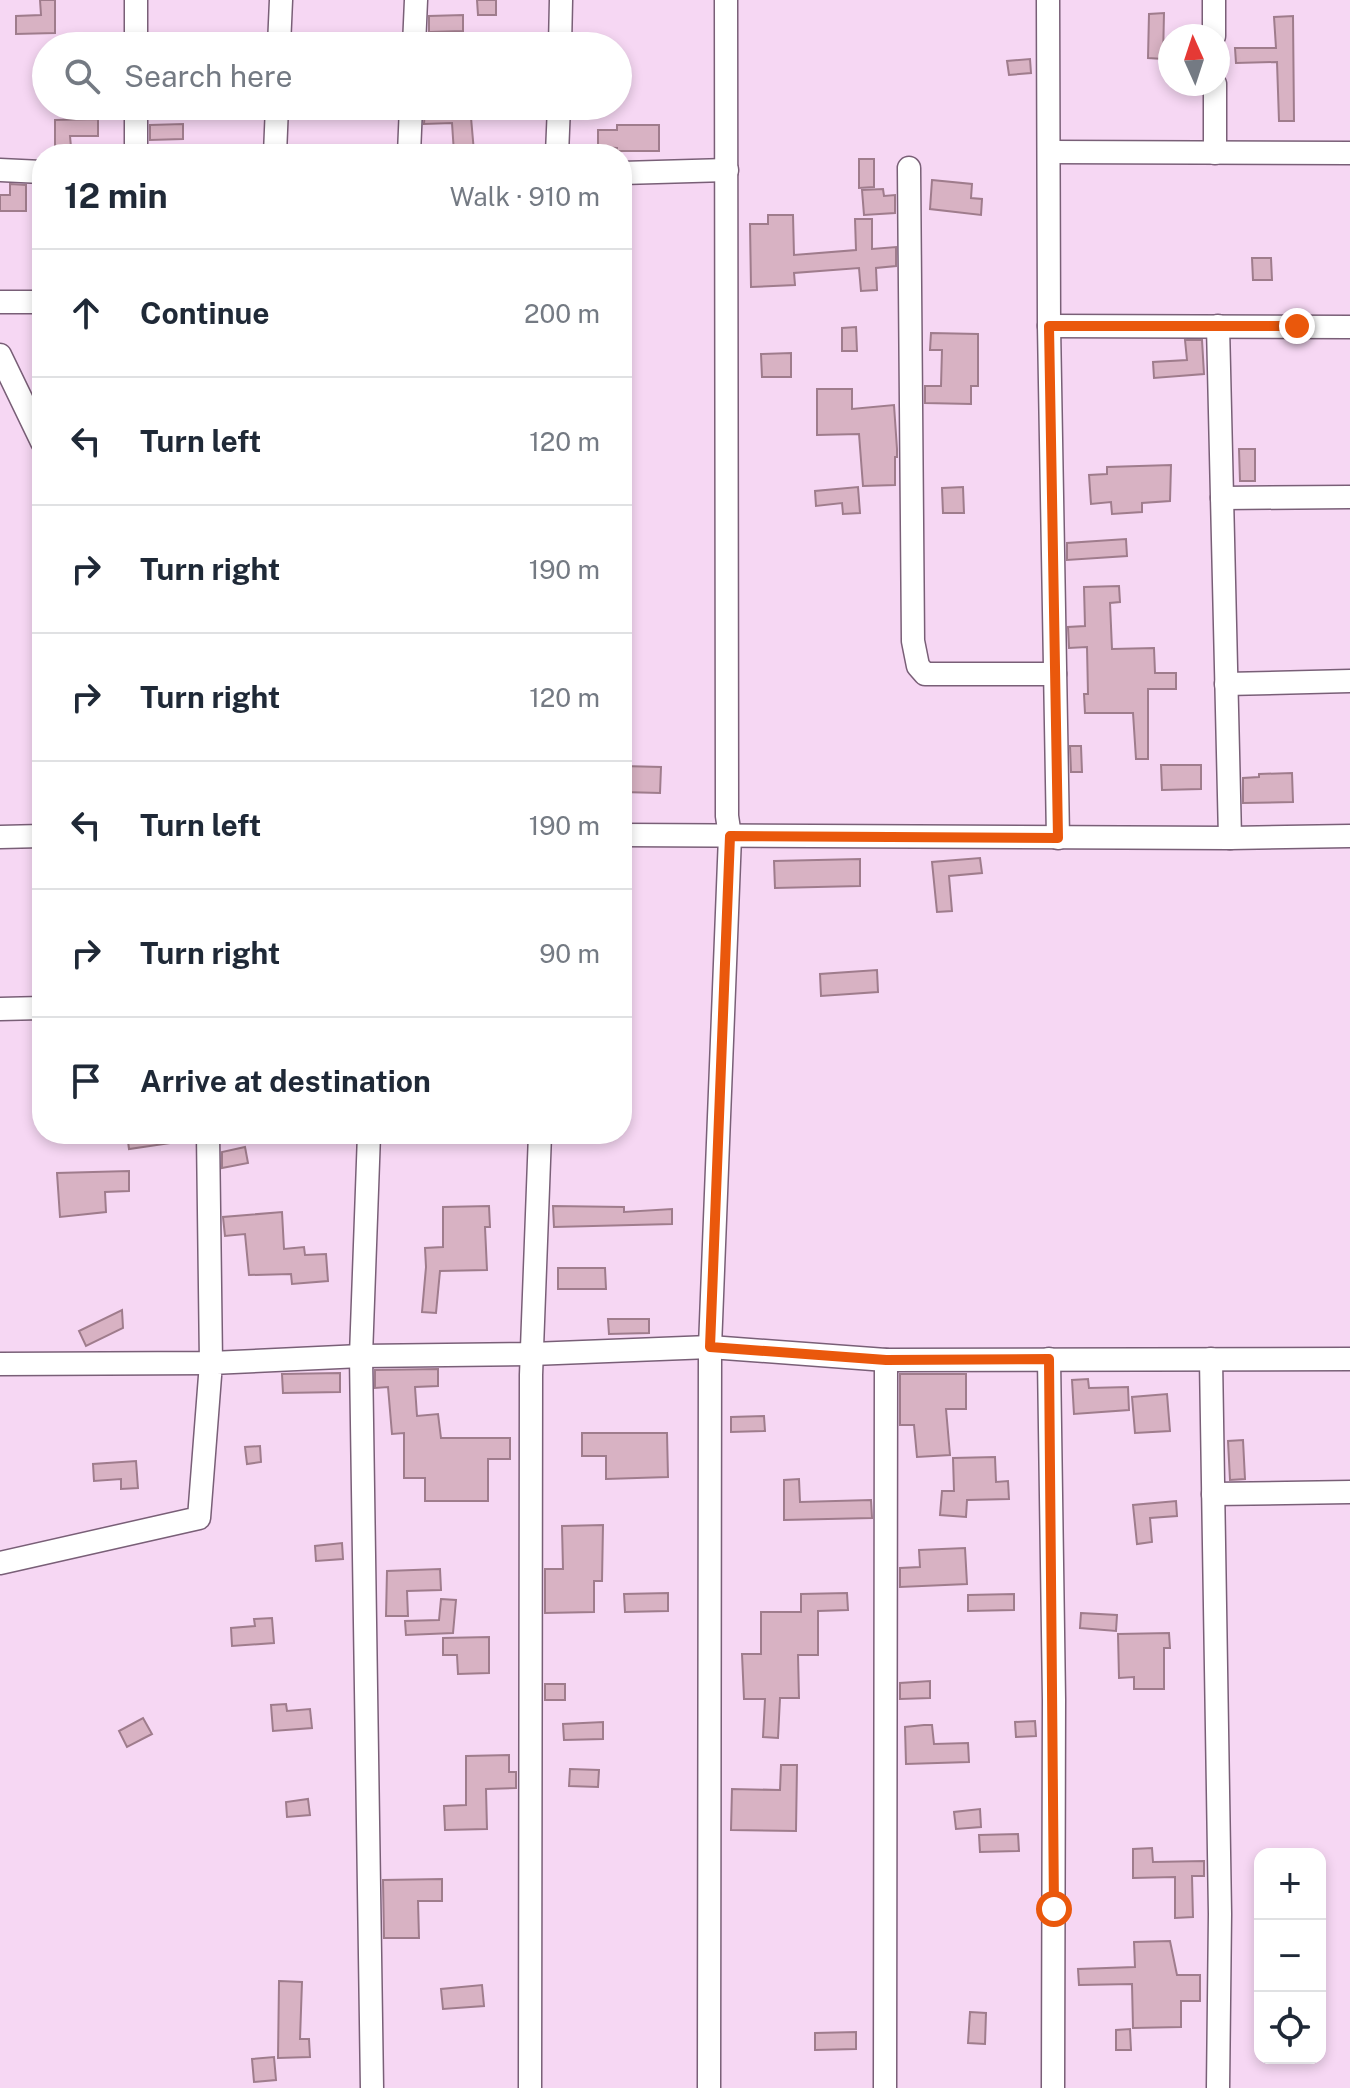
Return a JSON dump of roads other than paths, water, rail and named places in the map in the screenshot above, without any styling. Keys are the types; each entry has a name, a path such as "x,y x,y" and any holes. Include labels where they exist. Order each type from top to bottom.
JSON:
{"street":[{"path":"136,0 136,32"},
{"path":"280,32 281,0"},
{"path":"415,32 416,0"},
{"path":"560,32 561,0"},
{"path":"709,2088 710,1347 730,836 727,816 726,0"},
{"path":"1048,0 1049,326 1058,838"},
{"path":"1214,0 1214,24"},
{"path":"1215,96 1215,153"},
{"path":"136,120 136,144"},
{"path":"275,144 276,120"},
{"path":"409,144 410,120"},
{"path":"557,144 558,120"},
{"path":"1050,152 1350,153"},
{"path":"909,168 913,641 918,666 925,674 1055,674"},
{"path":"0,170 32,172"},
{"path":"632,173 727,170"},
{"path":"0,302 32,302"},
{"path":"1049,326 1350,327"},
{"path":"1218,326 1230,838"},
{"path":"0,355 32,421"},
{"path":"1222,498 1350,497"},
{"path":"1226,684 1350,681"},
{"path":"632,835 1350,836"},
{"path":"0,837 32,836"},
{"path":"0,1009 32,1008"},
{"path":"0,1563 199,1518 211,1363 208,1144"},
{"path":"369,1144 361,1356 372,2088"},
{"path":"530,2088 532,1354 540,1144"},
{"path":"0,1364 211,1363 710,1347 886,1360 1350,1359"},
{"path":"1049,1359 1054,1700 1053,2088"},
{"path":"1211,1359 1220,1914 1218,2088"},
{"path":"885,2088 886,1360"},
{"path":"1213,1494 1350,1492"}]}
